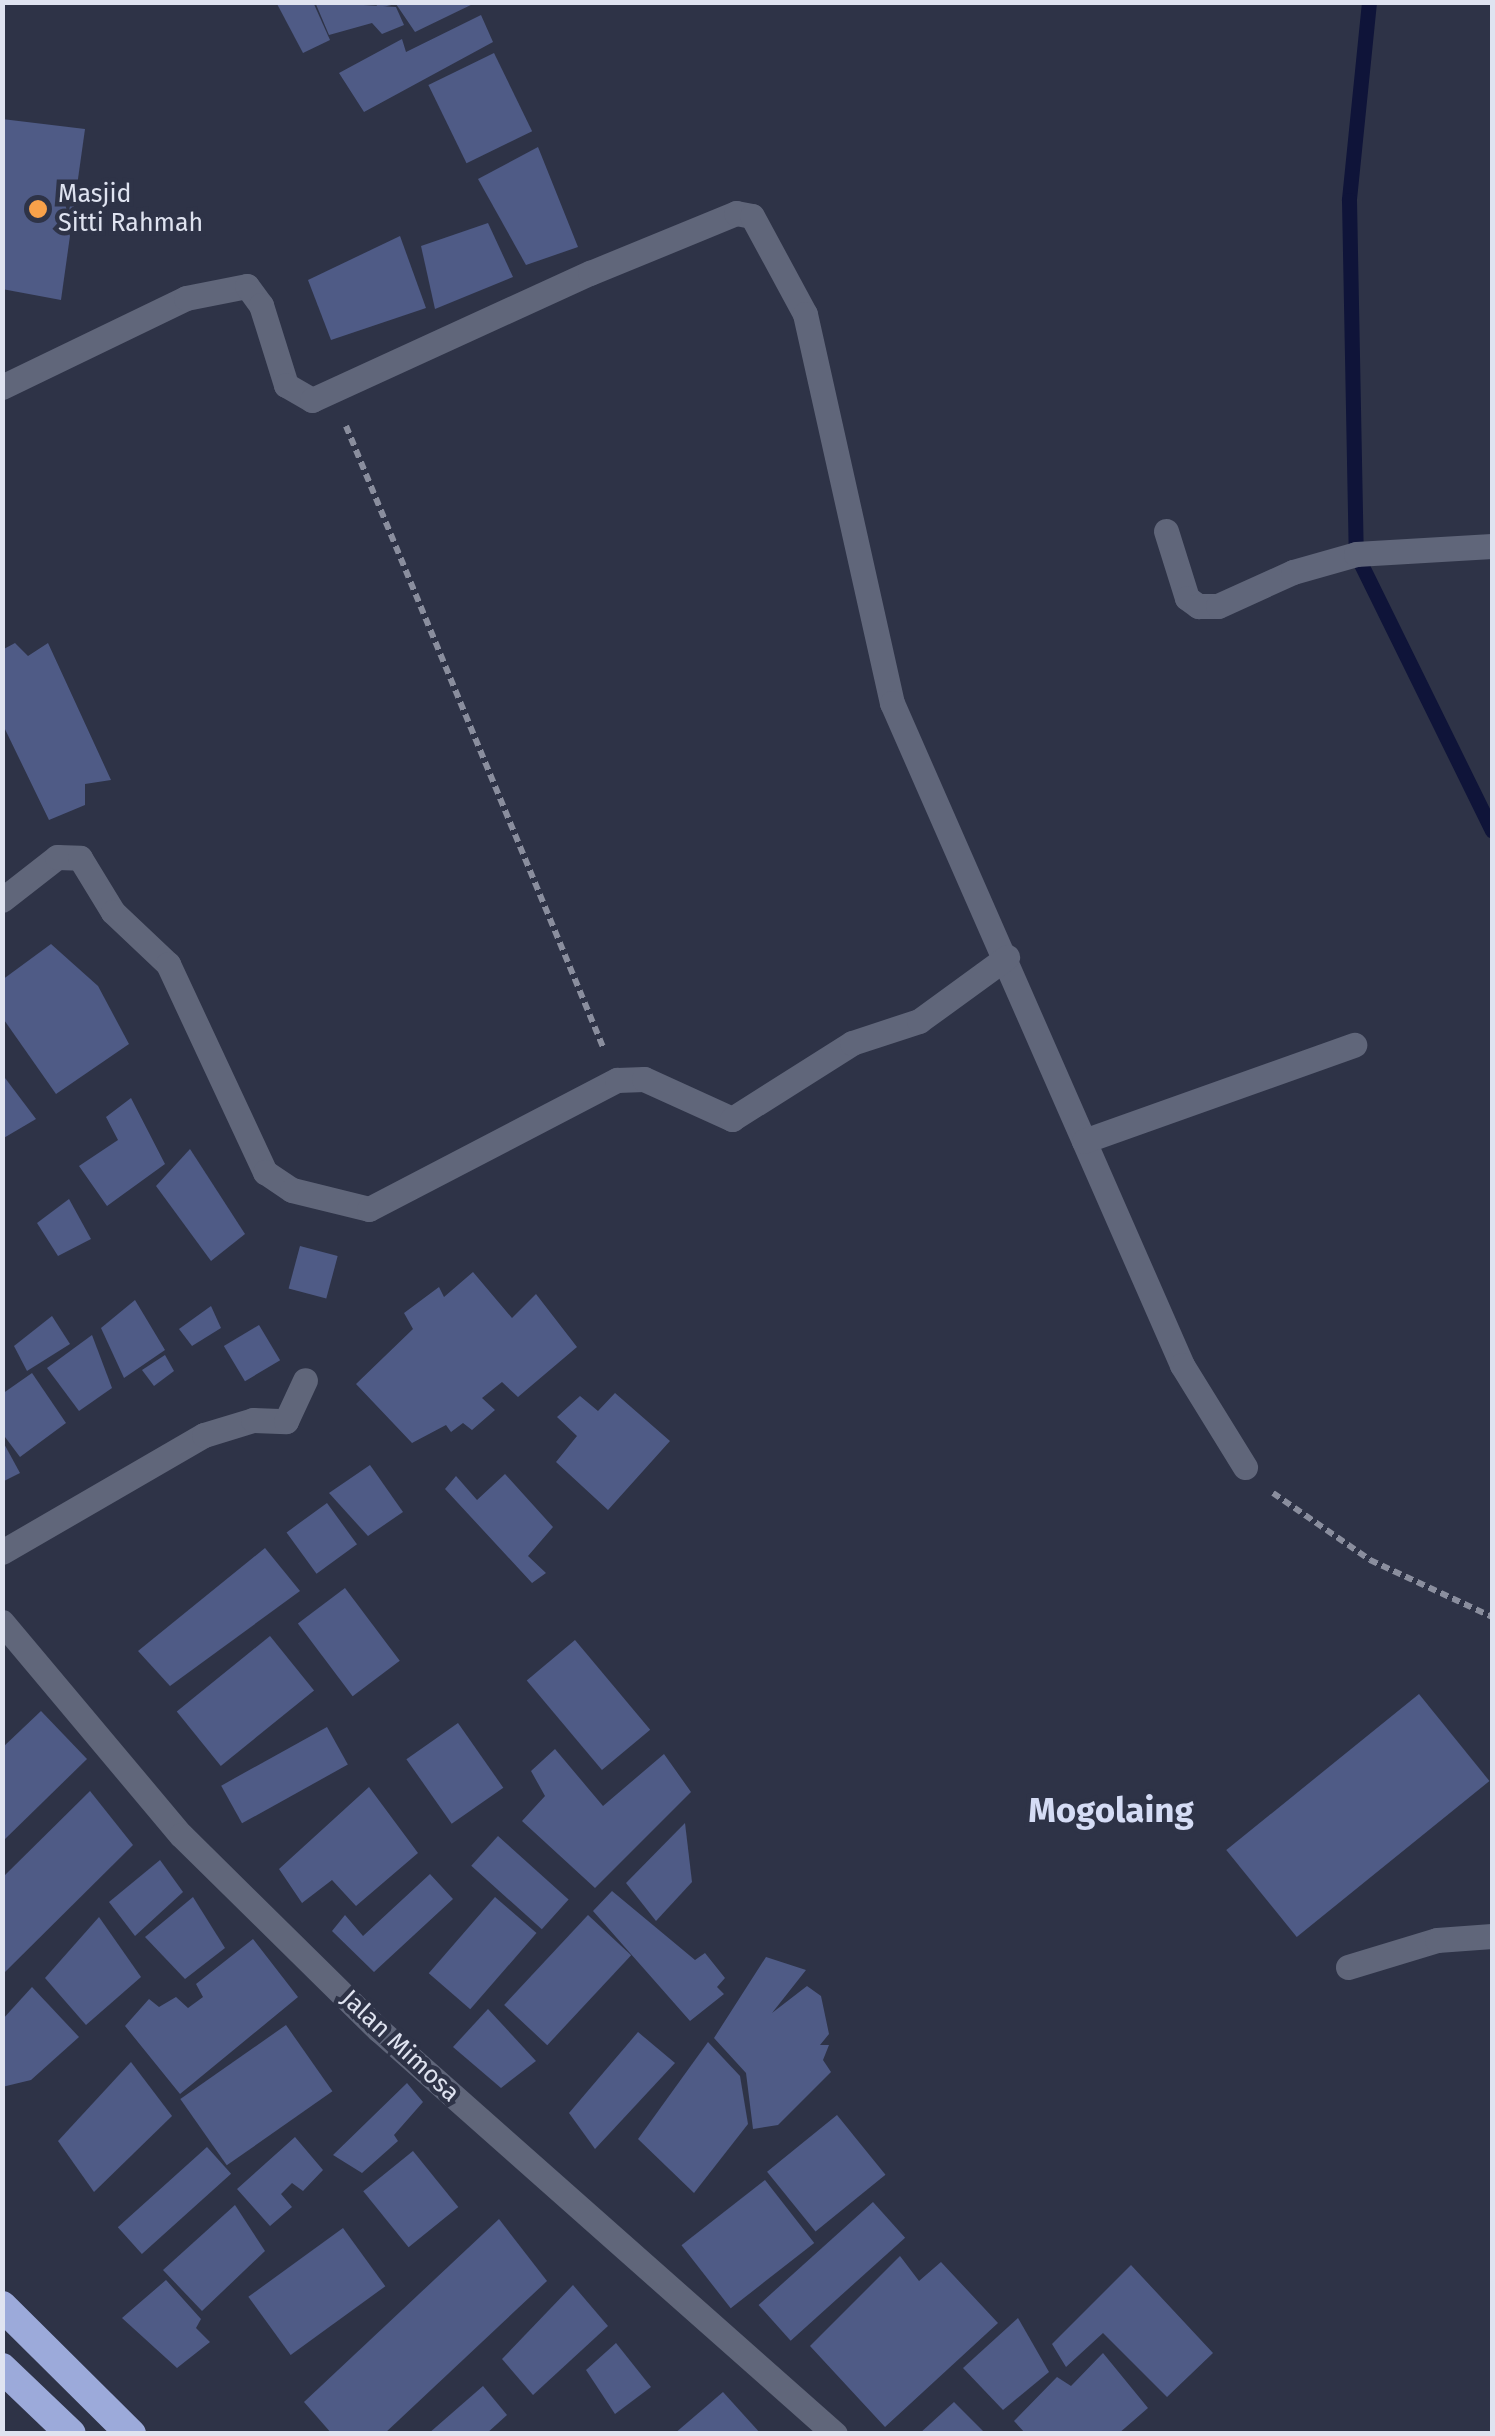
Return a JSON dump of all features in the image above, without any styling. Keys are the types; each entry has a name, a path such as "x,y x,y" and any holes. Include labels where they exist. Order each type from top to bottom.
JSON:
{"highway":[{"path":"2,2306 130,2434"},
{"path":"2,2368 71,2434"}],"street":[{"path":"2,387 186,298 247,286 261,306 286,385 312,400 367,370 590,273 736,214 752,216 805,314 892,703 1182,1364 1246,1467"},
{"path":"1166,532 1186,598 1198,606 1218,606 1324,562 1376,550 1492,546"},
{"path":"2,900 57,856 80,858 113,912 168,964 265,1172 292,1190 369,1210 617,1080 644,1078 732,1120 852,1043 918,1021 1007,958"},
{"path":"1084,1141 1354,1044"},
{"path":"2,1552 204,1435 253,1420 286,1421 304,1380"},
{"name":"Jalan Mimosa","path":"2,1622 181,1834 378,2030 835,2434"},
{"path":"1348,1967 1437,1940 1492,1936"}],"path":[{"path":"332,392 617,1080"},
{"path":"1246,1467 1294,1513 1370,1560 1492,1617"}],"building":[{"path":"276,2 313,2 330,40 303,53"},
{"path":"315,2 396,7 404,25 382,34 372,23 329,35"},
{"path":"375,2 477,2 415,32 396,4 378,8"},
{"path":"481,15 493,42 364,112 339,73 402,39 406,52"},
{"path":"494,53 532,131 467,163 428,85"},
{"name":"Masjid Sitti Rahmah","path":"2,119 85,129 61,300 2,289"},
{"path":"538,147 578,247 526,265 478,179"},
{"path":"488,223 513,277 435,309 421,246"},
{"path":"400,236 426,308 331,340 308,280"},
{"path":"15,643 28,656 48,643 111,780 85,784 85,805 49,820 2,723 2,650"},
{"path":"51,944 98,986 129,1044 56,1094 2,1017 2,980"},
{"path":"2,1074 36,1119 2,1139"},
{"path":"131,1098 165,1164 107,1206 79,1166 118,1140 106,1117"},
{"path":"190,1149 245,1234 211,1261 156,1186"},
{"path":"69,1199 91,1239 58,1256 37,1223"},
{"path":"300,1246 338,1256 326,1299 289,1289"},
{"path":"473,1272 512,1318 536,1294 577,1347 518,1397 502,1382 482,1398 495,1410 472,1430 463,1423 451,1432 446,1425 412,1443 356,1384 413,1329 404,1313 439,1287 444,1297"},
{"path":"135,1300 165,1350 124,1378 101,1328"},
{"path":"211,1306 221,1328 192,1346 179,1329"},
{"path":"52,1316 70,1344 27,1371 14,1346"},
{"path":"259,1325 280,1360 245,1381 224,1346"},
{"path":"92,1335 112,1388 79,1411 47,1368"},
{"path":"165,1355 174,1371 154,1386 142,1370"},
{"path":"32,1373 66,1423 20,1457 2,1433 2,1394"},
{"path":"615,1393 670,1441 608,1510 556,1462 577,1436 557,1417 580,1396 598,1411"},
{"path":"2,1440 20,1473 2,1482"},
{"path":"370,1465 403,1512 368,1536 329,1493"},
{"path":"505,1474 553,1527 528,1556 546,1573 532,1583 445,1489 456,1476 477,1500"},
{"path":"327,1503 357,1544 317,1574 287,1532"},
{"path":"265,1548 300,1591 170,1686 138,1651"},
{"path":"345,1588 400,1661 353,1696 298,1624"},
{"path":"270,1636 314,1690 221,1766 177,1712"},
{"path":"575,1640 650,1730 602,1770 527,1680"},
{"path":"1419,1694 1489,1781 1297,1937 1226,1850"},
{"path":"41,1711 87,1759 2,1842 2,1748"},
{"path":"458,1723 503,1788 452,1824 406,1759"},
{"path":"327,1727 348,1765 242,1823 221,1786"},
{"path":"555,1749 603,1806 664,1754 691,1792 595,1888 522,1821 545,1796 531,1771"},
{"path":"369,1787 418,1853 356,1906 332,1880 302,1903 279,1869"},
{"path":"90,1791 133,1845 2,1975 2,1878"},
{"path":"685,1823 692,1882 656,1921 626,1883"},
{"path":"498,1836 569,1900 542,1929 471,1866"},
{"path":"160,1860 183,1892 135,1936 109,1902"},
{"path":"430,1874 453,1899 374,1972 332,1931 345,1915 363,1936"},
{"path":"612,1891 695,1960 705,1953 725,1978 717,1987 724,1994 690,2021 593,1911"},
{"path":"193,1897 225,1948 185,1979 145,1937"},
{"path":"495,1897 537,1933 470,2009 429,1973"},
{"path":"588,1915 631,1955 547,2045 504,2005"},
{"path":"99,1917 141,1977 86,2025 45,1978"},
{"path":"253,1939 298,1997 180,2094 125,2026 149,1999 159,2007 176,1997 188,2008 203,1997 196,1984"},
{"path":"766,1957 806,1970 772,2013 807,1986 821,1996 829,2034 820,2045 829,2045 823,2060 831,2072 778,2125 753,2129 746,2073 714,2038"},
{"path":"32,1987 79,2037 31,2080 2,2087 2,2020"},
{"path":"488,2009 536,2061 501,2088 453,2047"},
{"path":"286,2025 332,2091 227,2165 180,2099"},
{"path":"638,2032 675,2063 595,2149 569,2113"},
{"path":"708,2042 740,2076 748,2124 694,2193 638,2139"},
{"path":"131,2062 172,2116 94,2192 58,2141"},
{"path":"407,2083 423,2102 394,2135 398,2141 362,2173 333,2155"},
{"path":"837,2115 885,2175 816,2231 767,2172"},
{"path":"295,2137 323,2170 303,2191 292,2183 281,2194 292,2207 270,2226 237,2189"},
{"path":"207,2147 231,2174 142,2254 118,2227"},
{"path":"413,2151 458,2207 409,2247 363,2191"},
{"path":"765,2180 814,2243 731,2308 681,2245"},
{"path":"873,2202 905,2238 791,2341 759,2305"},
{"path":"235,2205 265,2251 202,2311 163,2270"},
{"path":"499,2219 547,2281 384,2434 332,2434 304,2402"},
{"path":"343,2228 385,2286 291,2355 248,2297"},
{"path":"900,2256 919,2281 941,2262 998,2323 885,2427 810,2346"},
{"path":"1131,2265 1213,2353 1167,2397 1103,2333 1066,2367 1052,2344"},
{"path":"166,2280 201,2319 196,2328 210,2342 177,2368 122,2318"},
{"path":"573,2285 608,2326 533,2395 502,2359"},
{"path":"1018,2318 1049,2372 1003,2410 963,2368"},
{"path":"616,2343 651,2387 615,2414 586,2370"},
{"path":"1103,2353 1148,2408 1118,2434 1026,2434 1014,2421 1057,2377 1071,2386"},
{"path":"483,2386 507,2415 486,2434 428,2434"},
{"path":"723,2392 761,2434 674,2434"},
{"path":"954,2402 986,2434 919,2434"}],"waterway":[{"path":"1369,2 1349,200 1356,554 1492,830"}],"place":[{"name":"Masjid Sitti Rahmah","path":"38,209"}],"district":[{"name":"Mogolaing","path":"1111,1810"}]}
